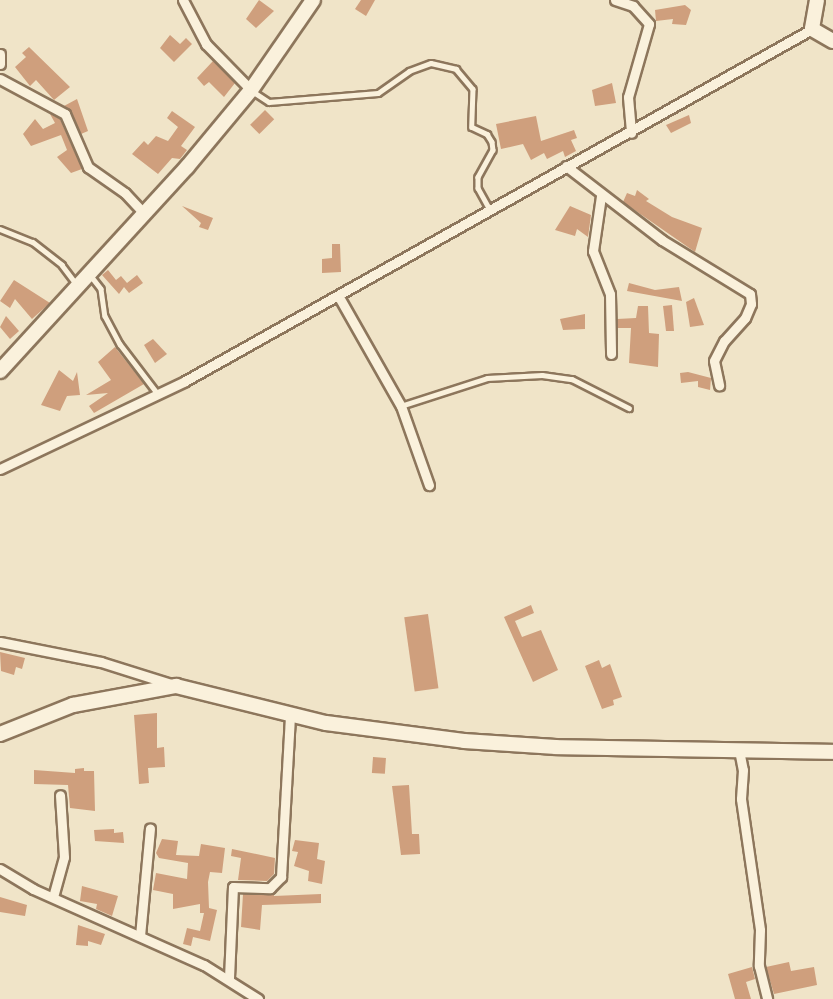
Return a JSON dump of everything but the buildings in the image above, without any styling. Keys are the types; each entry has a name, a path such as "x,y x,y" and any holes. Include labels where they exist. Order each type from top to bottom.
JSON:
{"street":[{"path":"183,0 206,44 251,90"},
{"path":"0,372 78,288 143,212 187,167 251,90 313,0"},
{"path":"607,0 633,6 649,24 628,97 631,133"},
{"path":"812,29 817,0"},
{"path":"0,469 158,394 339,297 489,208 631,133 812,29"},
{"path":"812,29 833,41"},
{"path":"0,54 0,64"},
{"path":"0,79 65,114 88,166 125,193 143,212"},
{"path":"566,166 601,196 662,240 750,294 751,304 745,318 724,341 714,361 719,385"},
{"path":"601,196 592,251 610,294 611,354"},
{"path":"339,297 401,406 429,485"},
{"path":"0,642 102,662 176,686 290,714 464,741 556,747 833,752"},
{"path":"0,734 73,705 176,686"},
{"path":"229,978 233,887 270,888 281,877 290,714"},
{"path":"739,750 743,770 741,799 760,930 759,966 767,999"},
{"path":"53,897 64,857 60,795"},
{"path":"140,936 150,828"},
{"path":"0,869 53,897 229,978 258,999"}],"lane":[{"path":"251,90 269,102 378,93 409,71 431,63 456,69 473,89 472,127 488,134 492,142 493,150 477,177 478,188 489,208"},
{"path":"0,229 33,242 62,265 78,288"},
{"path":"90,274 101,289 105,316 120,344 158,394"},
{"path":"401,406 487,378 542,375 572,379 629,408"}]}
